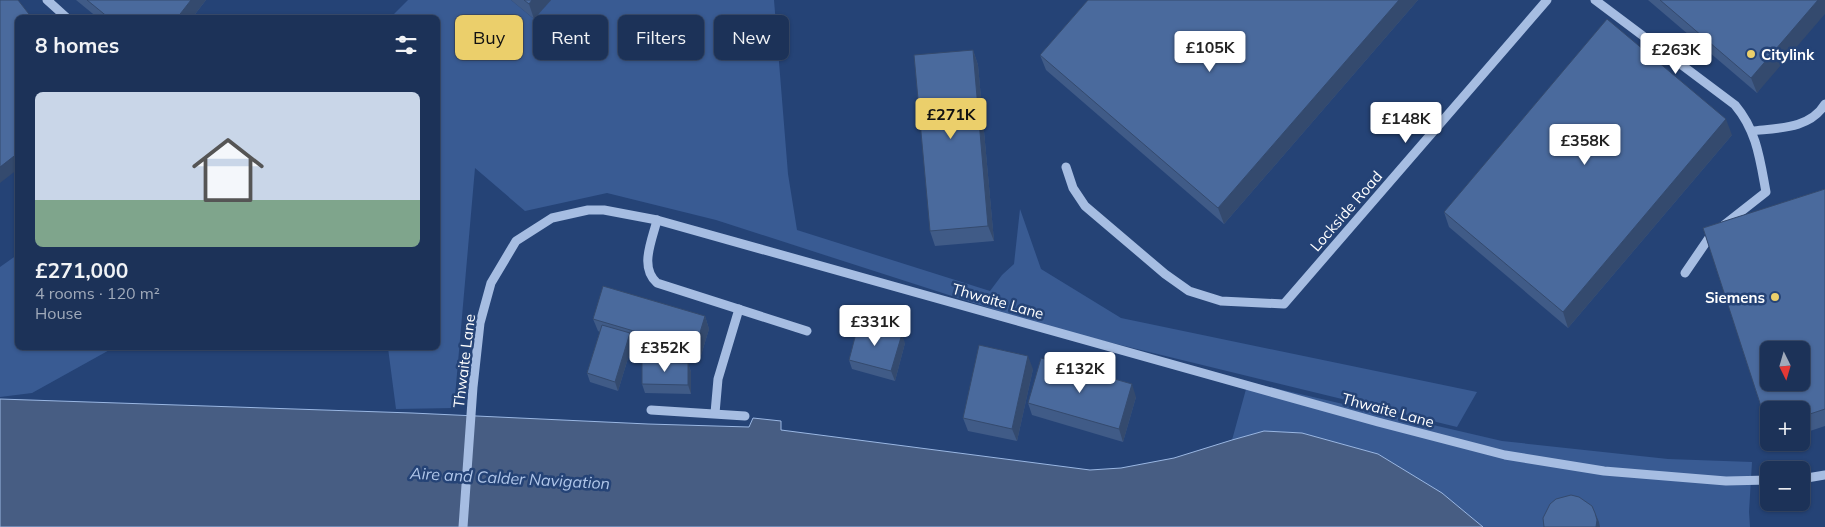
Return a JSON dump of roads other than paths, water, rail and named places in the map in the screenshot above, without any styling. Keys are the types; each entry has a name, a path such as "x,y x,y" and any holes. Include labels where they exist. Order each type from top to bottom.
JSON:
{"street":[{"path":"47,0 64,15"},
{"name":"Lockside Road","path":"1066,167 1074,188 1085,206 1165,274 1189,291 1221,301 1284,304 1547,0"},
{"path":"1596,0 1735,105 1746,117 1759,150 1766,192 1742,213 1712,233 1685,273"},
{"path":"1752,131 1794,126 1820,113 1825,104"},
{"name":"Thwaite Lane","path":"463,527 473,387 480,323 491,283 516,241 552,218 588,210 604,210 657,220 1378,422 1506,456 1604,471 1726,481 1760,480"},
{"path":"657,220 647,262 651,277 657,283 807,331"},
{"path":"715,413 718,379 739,309"},
{"path":"651,410 745,416"},
{"path":"1810,478 1825,475"}],"water":[{"name":"Aire and Calder Navigation","path":"0,399 749,427 753,418 781,421 781,430 1090,470 1121,468 1174,458 1264,431 1302,433 1378,454 1442,493 1483,527 0,527"}],"place":[{"name":"Citylink","path":"1751,54"},
{"name":"Siemens","path":"1775,297"}]}
